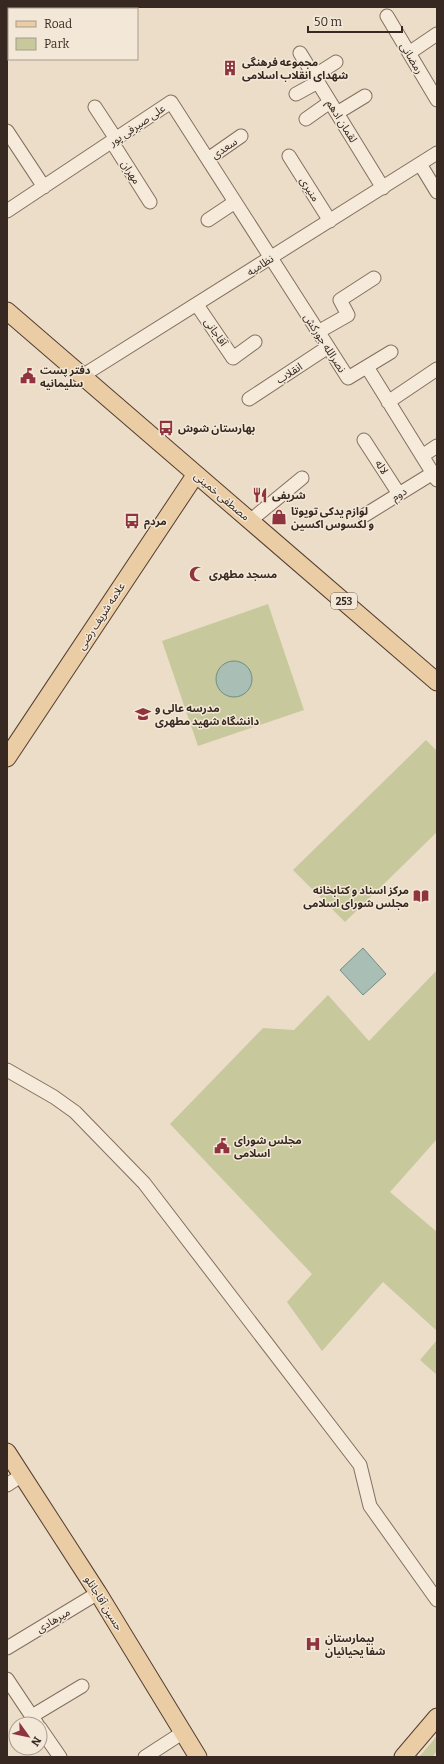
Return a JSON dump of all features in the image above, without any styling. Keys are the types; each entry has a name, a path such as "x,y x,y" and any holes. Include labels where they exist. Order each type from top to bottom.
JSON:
{"main road":[{"name":"مصطفی خمینی","path":"7,311 437,682"},
{"name":"علامه شریف رضی","path":"7,758 196,474"},
{"name":"حسین آقاجانلو","path":"7,1452 98,1593 198,1757"},
{"path":"403,1757 437,1717"}],"street":[{"name":"رمضانی","path":"387,16 437,100"},
{"path":"409,53 437,34"},
{"name":"لقمان ادهم","path":"300,53 383,188"},
{"path":"296,94 336,62"},
{"path":"306,119 365,96"},
{"name":"علی صیرفی پور","path":"7,211 171,102 271,258"},
{"name":"مهران","path":"95,107 150,202"},
{"path":"7,131 44,187"},
{"name":"سعدی","path":"208,159 241,136"},
{"name":"نظامیه","path":"82,376 437,153"},
{"name":"منیری","path":"289,156 330,221"},
{"path":"420,164 437,192"},
{"path":"208,220 235,202"},
{"name":"نصرالله جورکش","path":"271,258 348,378 367,367"},
{"path":"318,332 348,315 340,300 374,278"},
{"name":"آقاجانی","path":"197,304 233,358 256,342"},
{"name":"انقلاب","path":"248,399 328,347"},
{"path":"392,352 367,367 435,476"},
{"path":"388,402 437,369"},
{"name":"لاله","path":"364,440 399,494"},
{"path":"422,456 437,446"},
{"name":"دوم","path":"365,515 399,494 435,476"},
{"path":"251,520 302,478"},
{"path":"7,1070 54,1097 75,1112 144,1183 360,1465 370,1506 437,1600"},
{"path":"7,1485 22,1475"},
{"name":"میرهادی","path":"7,1648 98,1593"},
{"path":"7,1679 32,1716"},
{"path":"41,1716 82,1686"},
{"path":"145,1757 182,1733"},
{"path":"48,1740 60,1757"}],"green space":[{"path":"268,604 304,710 198,746 162,641"},
{"path":"426,740 437,751 437,832 345,922 293,870"},
{"path":"437,970 437,1139 390,1192 437,1232 437,1331 383,1282 322,1351 287,1302 312,1274 170,1124 263,1028 294,1030 328,995 369,1041"},
{"path":"437,1340 437,1375 420,1360"},
{"path":"437,1736 437,1751 432,1757 419,1757"}],"shaded area":[{"path":"238,661 247,666 251,672 251,686 247,692 238,697 230,697 221,692 217,686 216,675 221,666 227,662"},
{"path":"363,948 386,974 363,995 340,970"}],"place":[{"name":"مجموعه فرهنگی شهدای انقلاب اسلامی","path":"230,68"},
{"name":"دفتر پست سلیمانیه","path":"28,376"},
{"name":"بهارستان شوش","path":"166,428"},
{"name":"شریفی","path":"260,495"},
{"name":"لوازم یدکی تویوتا و لکسوس اکسین","path":"279,517"},
{"name":"مردم","path":"132,521"},
{"name":"مسجد مطهری","path":"197,574"},
{"name":"مدرسه عالی و دانشگاه شهید مطهری","path":"143,714"},
{"name":"مرکز اسناد و کتابخانه مجلس شورای اسلامی","path":"421,896"},
{"name":"مجلس شورای اسلامی","path":"222,1146"},
{"name":"بیمارستان شفا یحیائیان","path":"313,1644"}]}
